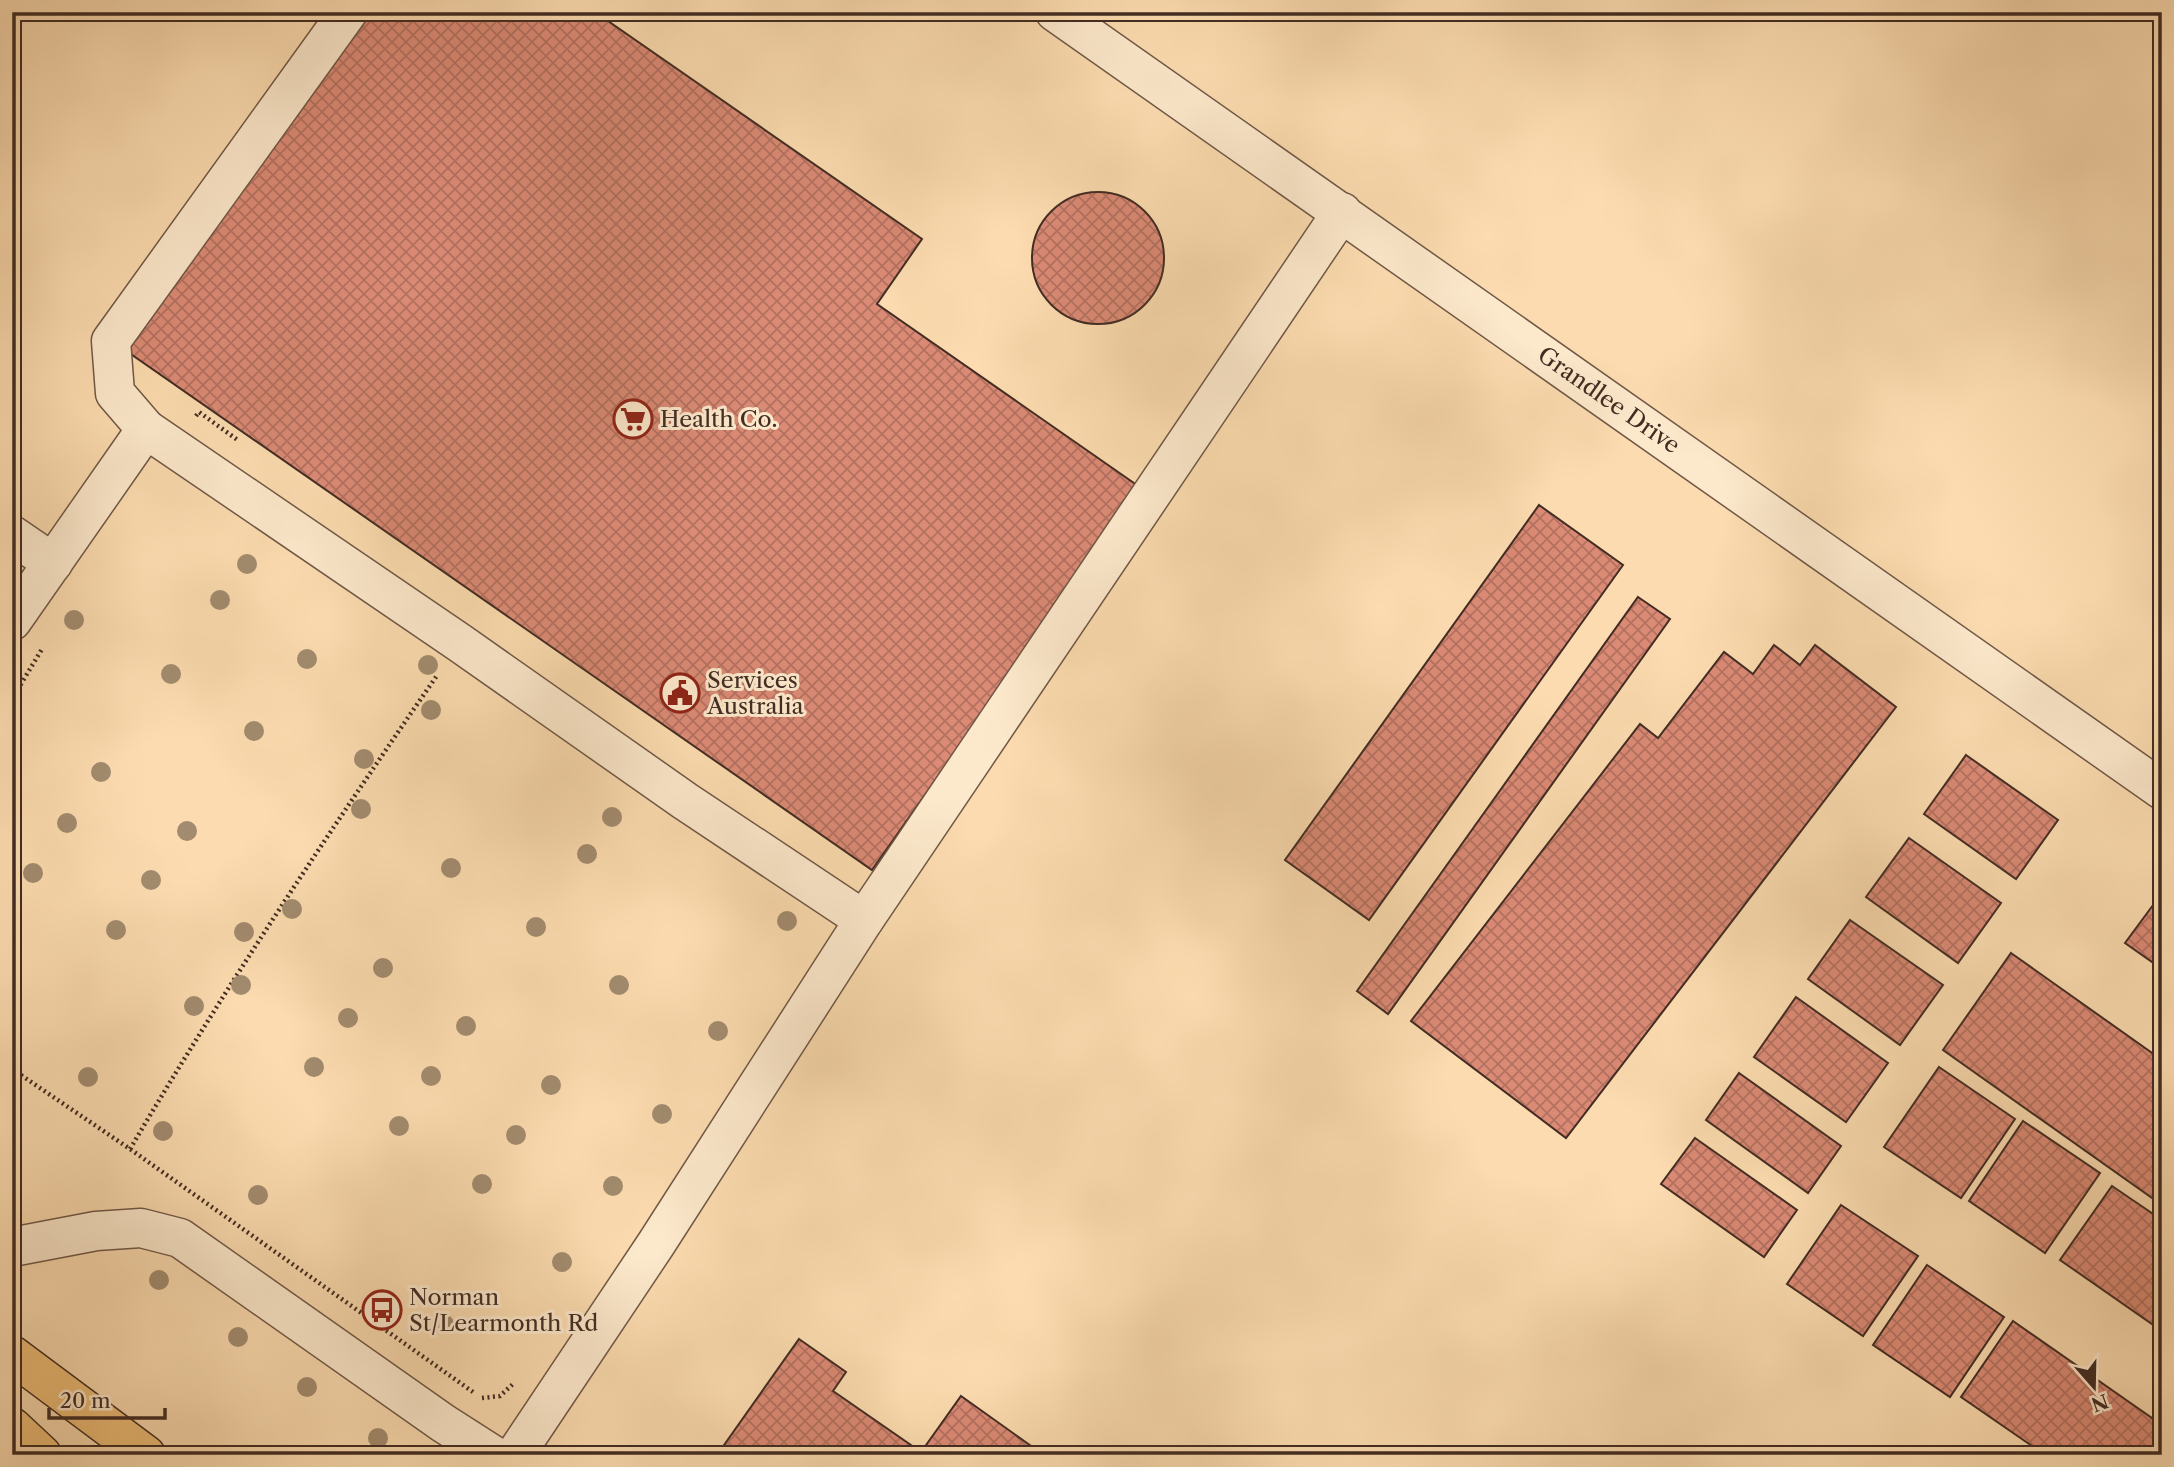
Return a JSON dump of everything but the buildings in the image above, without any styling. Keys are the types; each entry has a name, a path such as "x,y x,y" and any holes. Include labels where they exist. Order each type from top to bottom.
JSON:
{"main road":[{"path":"12,1355 146,1455"},
{"path":"12,1427 43,1455"}],"street":[{"path":"348,12 111,341 115,393 146,429 460,643 685,801 864,920"},
{"name":"Grandlee Drive","path":"1055,12 2162,790"},
{"path":"523,1443 656,1244 864,920 1342,212"},
{"path":"12,621 146,429"},
{"path":"12,535 53,563"},
{"path":"12,1247 118,1229 141,1228 180,1238 443,1423 493,1455"}],"path":[{"path":"130,1149 180,1064 322,842 460,643"},
{"path":"12,1069 130,1149 482,1398 523,1443"}],"place":[{"name":"Health Co.","path":"633,419"},
{"name":"Services Australia","path":"680,693"},
{"name":"Norman St/Learmonth Rd","path":"382,1310"}]}
